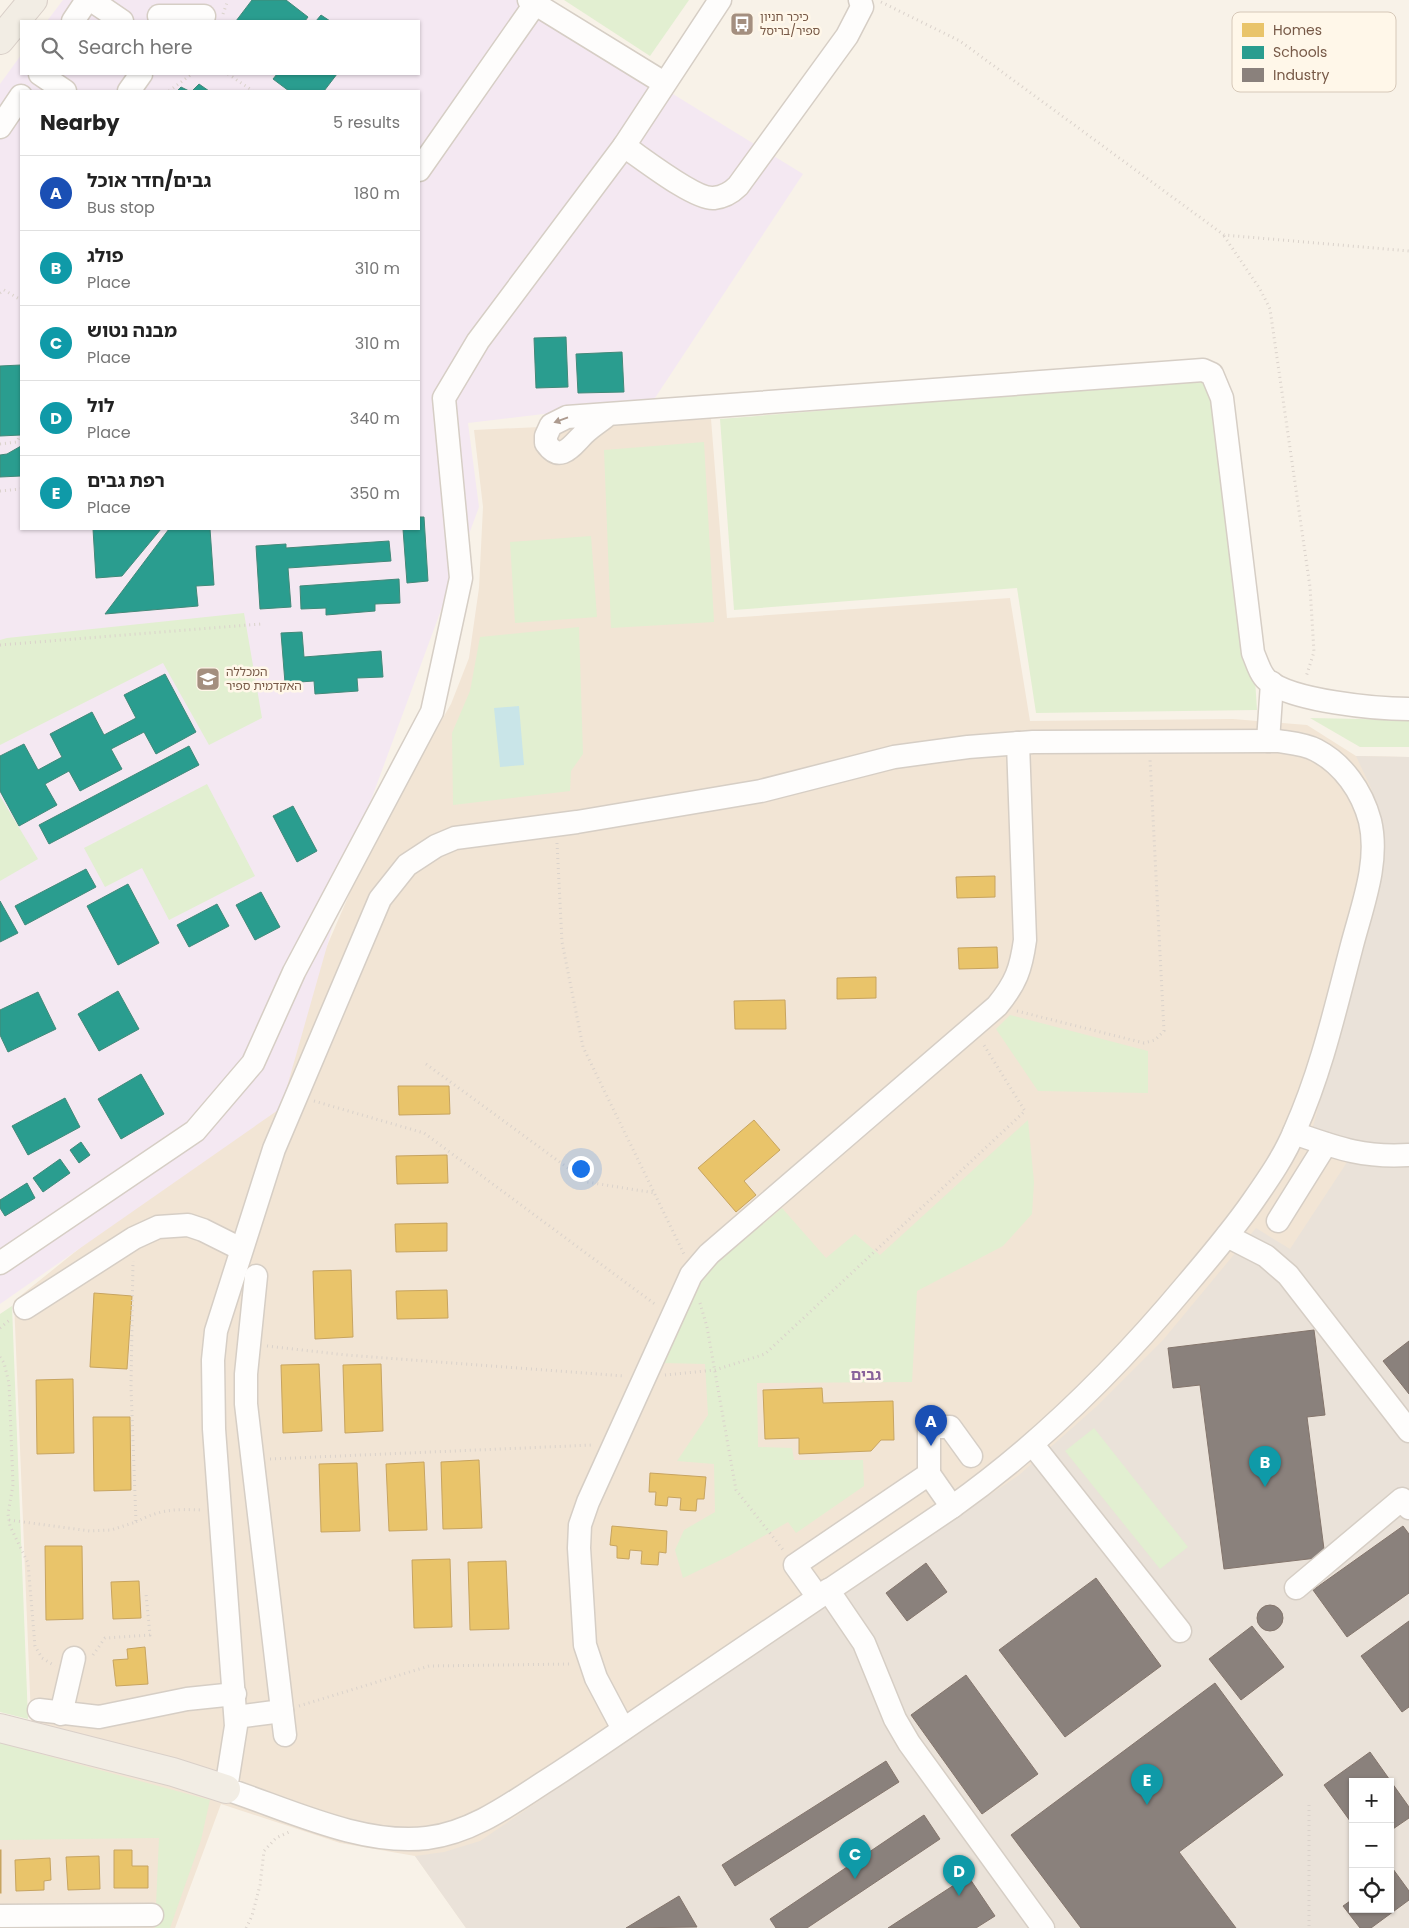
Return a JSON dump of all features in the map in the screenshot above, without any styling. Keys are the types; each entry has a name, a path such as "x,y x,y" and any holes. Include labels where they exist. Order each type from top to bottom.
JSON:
{"main road":[{"path":"0,40 33,0"},
{"path":"0,1728 154,1767 226,1788"}],"street":[{"path":"74,20 89,0 120,20"},
{"path":"0,1264 195,1131 254,1063 294,972 432,712 461,578 444,398 478,341 624,146 720,0"},
{"path":"846,0 851,8 852,21 847,36"},
{"path":"624,146 698,196 713,199 728,195 738,186 847,36 862,7 860,0"},
{"path":"420,169 532,2 664,83"},
{"path":"162,12 203,12"},
{"path":"25,90 37,75"},
{"path":"40,75 63,90"},
{"path":"130,90 140,75"},
{"path":"0,127 20,97"},
{"path":"609,414 1203,370 1212,374 1222,398 1253,653 1260,670 1267,680 1288,692 1347,704 1409,709"},
{"path":"1268,741 1272,683"},
{"path":"1268,741 1298,744 1315,749 1333,762 1352,781 1363,800 1370,822 1373,842 1369,880 1324,1055 1294,1133 1274,1169 1227,1236 1164,1312 1072,1409 993,1478 623,1729 506,1807 481,1821 455,1832 428,1838 396,1839 354,1832 226,1788 236,1717 213,1420 212,1360 216,1331 274,1150 380,899 407,865 436,846 455,838 556,824 761,790 894,757 968,747 1018,743 1149,742 1268,741"},
{"path":"623,1729 585,1646 579,1548 580,1525 671,1316 691,1275 709,1254 997,1006 1012,988 1022,965 1025,940 1018,743"},
{"path":"1294,1133 1358,1154 1383,1156 1409,1155"},
{"path":"1278,1221 1326,1144"},
{"path":"25,1308 134,1238 158,1227 188,1225 203,1230 241,1249"},
{"path":"1227,1236 1266,1256 1288,1275 1409,1431"},
{"path":"256,1276 246,1374 246,1404 285,1735"},
{"path":"952,1507 929,1474 929,1427 950,1427 971,1456"},
{"path":"1033,1445 1180,1630"},
{"path":"929,1474 795,1565 823,1594 864,1643 895,1719 909,1743 1043,1928"},
{"path":"1296,1588 1407,1500"},
{"path":"78,1665 50,1712 98,1717 187,1699 235,1694"},
{"path":"236,1717 282,1711"},
{"path":"0,1916 152,1915"}],"path":[{"path":"877,0 960,41 1224,235 1260,289 1270,309 1310,587 1314,652 1301,695"},
{"path":"170,90 191,75"},
{"path":"229,75 252,90"},
{"path":"1224,235 1409,251"},
{"path":"0,293 4,290 20,299"},
{"path":"0,444 17,442 20,435"},
{"path":"0,491 20,489"},
{"path":"0,645 261,624"},
{"path":"997,1006 1144,1043 1155,1040 1164,1031 1149,742"},
{"path":"556,824 562,942 583,1047 683,1249 708,1327 736,1490 795,1565"},
{"path":"426,1064 587,1182 655,1194"},
{"path":"297,1096 424,1133 671,1316"},
{"path":"134,1238 131,1387 136,1522"},
{"path":"0,1357 4,1363 9,1384 13,1485 8,1514 28,1563 35,1646 42,1658 78,1665 94,1653 105,1638 150,1635 146,1594"},
{"path":"252,1460 614,1445"},
{"path":"10,1520 90,1531 111,1530 136,1522 157,1512 173,1509 220,1511"},
{"path":"282,1711 429,1666 592,1664"},
{"path":"1309,1805 1309,1928"},
{"path":"246,1928 252,1916 260,1885 264,1851 276,1838 317,1820"}],"shaded area":[{"name":"המכללה האקדמית ספיר","path":"63,0 520,0 803,174 653,401 468,423 479,507 360,830 281,1108 0,1304 0,84 20,56 20,75 420,75 420,20 48,20"},
{"name":"גבים","path":"711,419 727,618 1010,598 1030,721 1233,719 1307,725 1356,756 1409,757 1409,1928 466,1928 415,1856 340,1843 221,1804 175,1928 0,1928 0,1735 32,1742 14,1301 259,1104 373,839 451,704 469,658 479,588 483,507 474,430"},
{"path":"1356,756 1409,757 1409,1928 466,1928 415,1856 444,1852 480,1841 1019,1475 1097,1406 1163,1340 1256,1228 1290,1249 1359,1144 1312,1130 1384,865 1382,829 1371,788"}],"green space":[{"path":"564,0 689,0 650,56"},
{"path":"1199,380 1209,389 1217,403 1243,661 1255,679 1257,710 1036,713 1017,588 734,610 720,419"},
{"path":"704,442 714,622 611,628 604,450"},
{"path":"591,536 597,617 515,623 510,542"},
{"path":"244,613 262,718 209,745 163,663 0,745 0,640"},
{"path":"579,627 583,754 571,771 570,791 453,805 452,733 470,691 480,637"},
{"path":"1310,718 1409,720 1409,747 1360,747"},
{"path":"207,784 255,876 169,920 142,868 105,887 84,848"},
{"path":"0,796 38,859 0,881"},
{"path":"1010,1015 1148,1051 1148,1093 1038,1091 996,1029"},
{"path":"1028,1120 1034,1182 1032,1214 1003,1246 917,1291 912,1382 757,1383 758,1447 792,1448 794,1460 863,1460 864,1486 796,1533 788,1522 729,1556 683,1578 675,1550 684,1530 715,1512 714,1464 677,1461 708,1415 705,1364 664,1363 701,1276 782,1208 826,1258 855,1234 880,1255"},
{"path":"12,1306 28,1719 0,1712 0,1314"},
{"path":"1094,1428 1188,1547 1160,1569 1065,1451"},
{"path":"0,1743 210,1800 201,1840 170,1928 155,1928 159,1838 0,1840"}],"water":[{"path":"519,706 524,765 500,767 494,708"}],"building: Homes":[{"path":"995,876 995,897 957,898 956,877"},
{"path":"997,947 998,968 959,969 958,948"},
{"path":"876,977 876,998 837,999 837,978"},
{"path":"785,1000 786,1029 735,1029 734,1001"},
{"path":"398,1086 449,1086 450,1114 399,1115"},
{"path":"754,1120 780,1150 744,1181 756,1195 736,1212 698,1168"},
{"path":"447,1155 448,1183 397,1184 396,1156"},
{"path":"447,1223 447,1251 396,1252 395,1224"},
{"path":"351,1270 353,1337 315,1339 313,1271"},
{"path":"447,1290 448,1318 397,1319 396,1291"},
{"path":"94,1293 132,1296 127,1369 90,1367"},
{"path":"319,1364 322,1431 283,1433 281,1365"},
{"path":"381,1364 383,1431 345,1433 343,1365"},
{"path":"73,1379 74,1453 37,1454 36,1380"},
{"path":"822,1388 823,1403 893,1401 894,1440 881,1440 871,1451 799,1454 799,1438 765,1439 763,1390"},
{"path":"93,1417 130,1417 131,1490 94,1491"},
{"path":"479,1460 482,1528 443,1529 441,1462"},
{"path":"424,1462 427,1530 389,1531 386,1464"},
{"path":"357,1463 360,1531 321,1532 319,1464"},
{"path":"650,1473 706,1477 704,1499 697,1499 696,1511 680,1510 681,1498 668,1497 667,1506 655,1505 656,1492 649,1492"},
{"path":"612,1526 667,1531 666,1553 659,1552 658,1565 641,1564 642,1551 630,1550 629,1559 617,1558 617,1546 610,1545"},
{"path":"45,1546 82,1546 83,1619 46,1620"},
{"path":"450,1559 452,1627 414,1628 412,1560"},
{"path":"506,1561 509,1629 470,1630 468,1562"},
{"path":"139,1581 141,1618 113,1619 111,1582"},
{"path":"145,1647 148,1684 116,1686 113,1660 128,1659 127,1649"},
{"path":"1,1850 1,1893 0,1893"},
{"path":"114,1850 132,1850 132,1866 148,1866 148,1888 114,1888"},
{"path":"99,1856 100,1889 68,1890 66,1857"},
{"path":"50,1858 51,1880 44,1881 44,1890 16,1891 15,1860"}],"building: Schools":[{"path":"252,0 286,0 308,17 306,20 237,20"},
{"path":"321,15 328,20 317,20"},
{"path":"276,75 336,75 325,90 288,90 273,79"},
{"path":"199,84 208,90 193,90"},
{"path":"566,337 568,387 536,388 534,338"},
{"path":"622,352 624,392 578,393 576,354"},
{"path":"20,365 20,435 0,436 0,366"},
{"path":"20,447 20,476 0,477 0,455 7,454"},
{"path":"420,517 424,517 428,581 407,583 403,530 420,530"},
{"path":"93,530 160,530 122,576 96,578"},
{"path":"168,530 210,530 214,585 196,586 198,606 105,614"},
{"path":"389,541 391,561 288,568 291,607 260,609 256,546 286,544 286,548"},
{"path":"399,579 400,603 375,604 375,611 326,615 326,608 301,609 300,586"},
{"path":"302,632 304,657 381,651 383,677 357,678 358,691 315,694 314,681 285,683 281,633"},
{"path":"165,674 196,732 156,754 144,732 111,749 122,769 80,791 69,771 45,784 57,805 19,826 0,791 0,756 24,744 38,770 62,757 50,734 92,712 104,735 136,718 124,695"},
{"path":"189,746 199,765 49,844 39,825"},
{"path":"293,806 317,851 297,862 273,816"},
{"path":"86,869 96,887 25,925 15,906"},
{"path":"128,884 159,943 118,965 87,906"},
{"path":"261,892 280,927 255,940 236,905"},
{"path":"0,901 18,933 0,942"},
{"path":"217,904 229,926 189,947 177,925"},
{"path":"118,991 139,1029 99,1051 78,1014"},
{"path":"38,992 56,1029 8,1052 0,1035 0,1010"},
{"path":"141,1074 164,1114 121,1139 98,1099"},
{"path":"65,1098 80,1127 28,1155 12,1126"},
{"path":"81,1142 90,1155 79,1163 70,1150"},
{"path":"60,1159 70,1173 43,1192 33,1178"},
{"path":"27,1183 35,1198 5,1216 0,1208 0,1200"}],"building: Industry":[{"path":"1314,1330 1325,1415 1307,1417 1325,1557 1224,1569 1200,1385 1173,1388 1168,1348"},
{"path":"1409,1341 1409,1394 1383,1361"},
{"path":"1403,1526 1409,1534 1409,1593 1347,1637 1313,1590"},
{"path":"926,1563 947,1592 907,1621 886,1593"},
{"path":"1096,1578 1161,1666 1065,1737 999,1650"},
{"path":"1270,1605 1279,1609 1283,1618 1279,1627 1270,1631 1261,1627 1257,1618 1261,1609"},
{"path":"1409,1621 1409,1707 1402,1712 1361,1656"},
{"path":"1252,1626 1284,1667 1241,1700 1209,1659"},
{"path":"966,1675 1038,1774 982,1814 911,1715"},
{"path":"1215,1683 1283,1775 1179,1852 1236,1928 1081,1928 1011,1835"},
{"path":"1370,1752 1388,1778 1349,1778 1349,1819 1324,1785"},
{"path":"886,1761 899,1782 735,1886 722,1865"},
{"path":"1394,1786 1409,1807 1409,1818 1394,1828"},
{"path":"924,1815 940,1839 807,1928 776,1928 770,1919"},
{"path":"1394,1870 1409,1891 1409,1900 1394,1911"},
{"path":"968,1876 995,1916 976,1928 888,1928"},
{"path":"679,1896 697,1927 626,1928"},
{"path":"1349,1902 1349,1913 1391,1913 1371,1928 1360,1928 1343,1906"}],"place":[{"name":"כיכר חניון ספיר/בריסל","path":"742,24"},
{"name":"המכללה האקדמית ספיר","path":"208,679"},
{"name":"גבים/חדר אוכל","path":"931,1446"},
{"name":"פולג","path":"1265,1487"},
{"name":"רפת גבים","path":"1147,1805"},
{"name":"מבנה נטוש","path":"855,1879"},
{"name":"לול","path":"959,1896"}],"district":[{"name":"גבים","path":"866,1375"}]}
